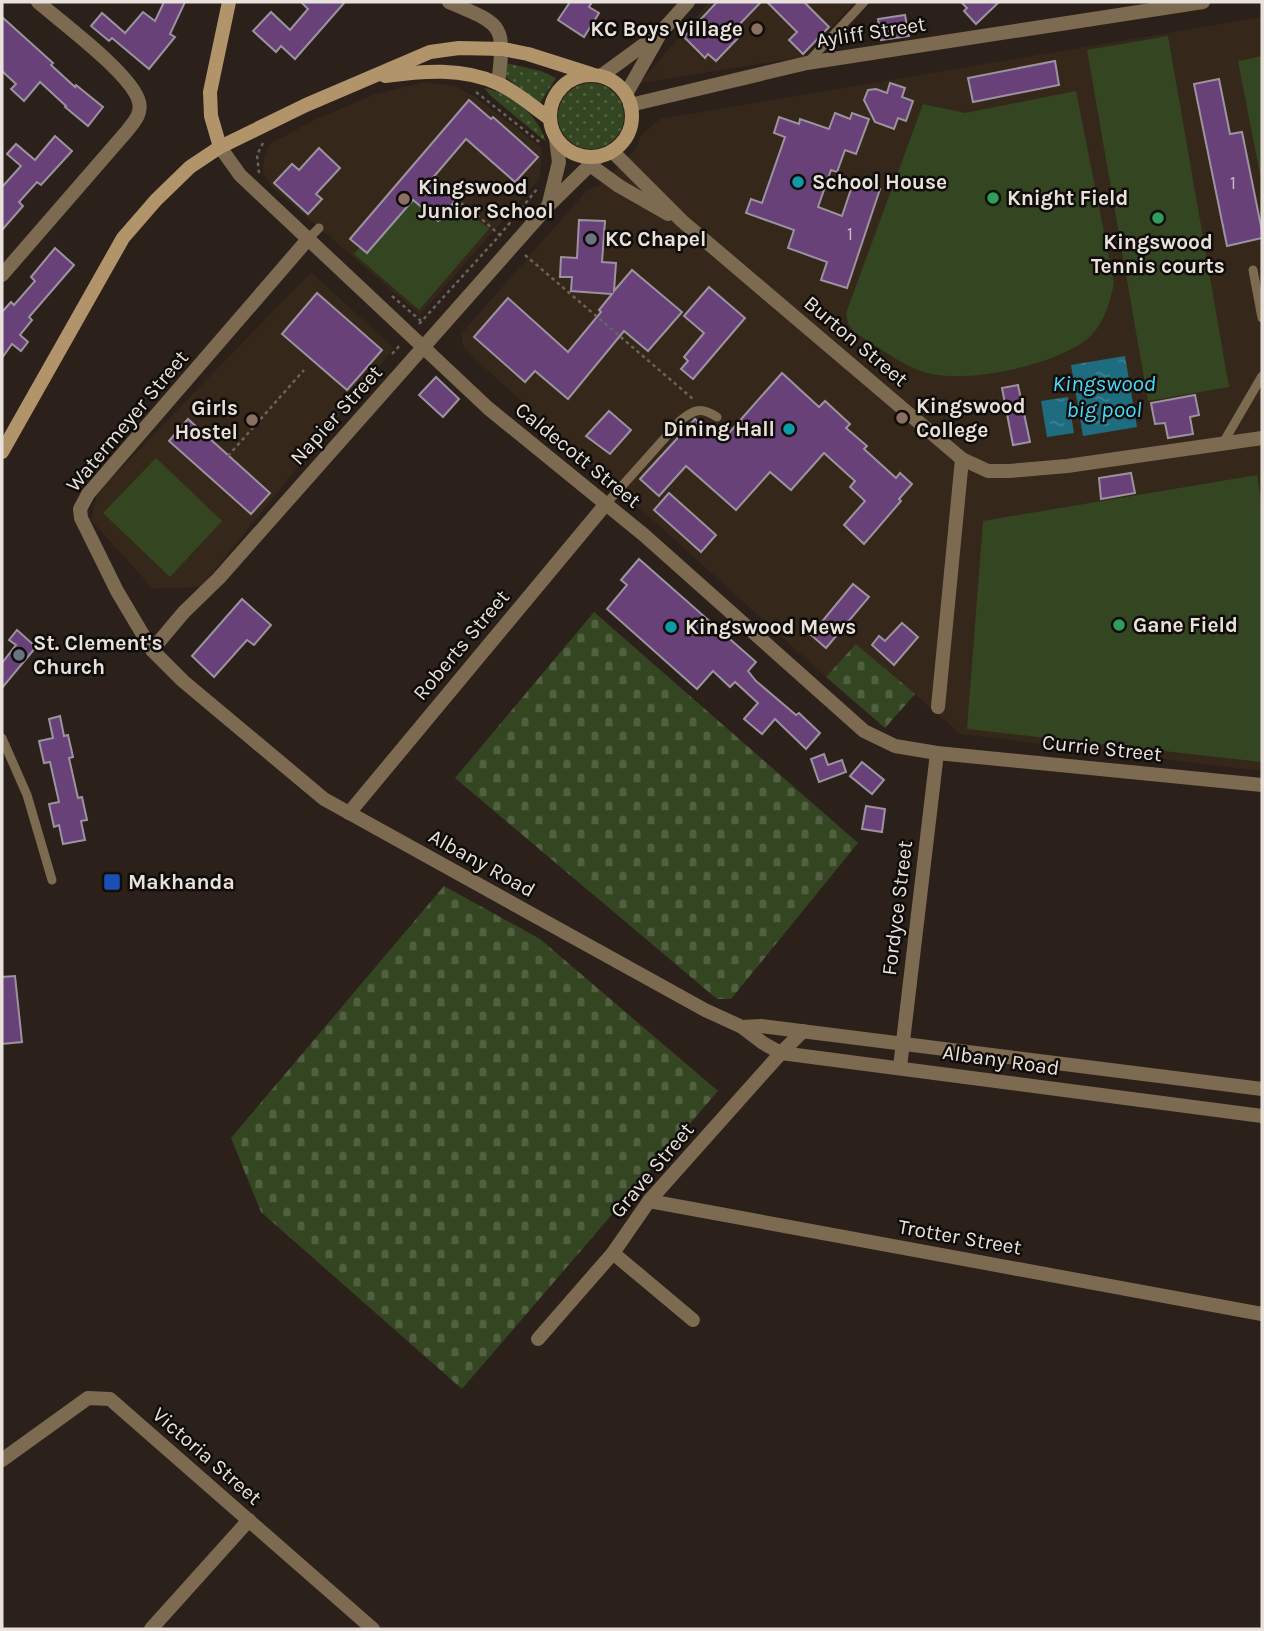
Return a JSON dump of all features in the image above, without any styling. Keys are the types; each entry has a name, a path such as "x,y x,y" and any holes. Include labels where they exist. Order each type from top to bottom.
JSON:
{"street":[{"path":"2,275 138,117 139,102 127,79 38,2"},
{"path":"220,147 211,117 211,92 229,2"},
{"path":"451,2 488,19 498,29 503,50 498,83"},
{"path":"661,32 628,99 630,130 622,143 594,161 550,142 551,104 566,82 577,76 596,75 661,32 688,2"},
{"name":"Ayliff Street","path":"628,99 807,63 1203,2"},
{"path":"2,452 123,238 190,167 220,147 306,105 430,52 458,48 528,54 616,83 628,99"},
{"path":"374,77 423,71 453,72 498,83 549,118"},
{"name":"Napier Street","path":"549,205 559,162 550,142"},
{"name":"Caldecott Street","path":"220,147 240,174 314,233 423,348 488,408 644,535 863,731 895,746 937,753"},
{"name":"Burton Street","path":"612,151 682,221 962,459 988,471 1067,466 1262,438"},
{"name":"Napier Street","path":"152,650 184,612 229,568 549,205 594,161"},
{"name":"Burton Street","path":"594,161 619,186 682,221"},
{"name":"Watermeyer Street","path":"152,650 117,591 81,518 80,509 89,494 314,233"},
{"path":"938,707 962,459"},
{"name":"Roberts Street","path":"349,813 605,505"},
{"name":"Albany Road","path":"152,650 183,681 324,799 705,1010 742,1027 781,1053 1262,1116"},
{"name":"Currie Street","path":"937,753 1262,785"},
{"name":"Fordyce Street","path":"900,1067 937,753"},
{"name":"Albany Road","path":"742,1027 761,1026 803,1031 1262,1089"},
{"name":"Grave Street","path":"538,1339 613,1253 649,1201 803,1031"},
{"path":"1208,1108 1210,1083"},
{"name":"Trotter Street","path":"649,1201 1262,1314"},
{"path":"613,1253 693,1320"},
{"name":"Victoria Street","path":"2,1460 88,1398 110,1399 373,1629"},
{"path":"151,1629 249,1520"}],"lane":[{"path":"807,63 864,2"},
{"path":"1253,270 1262,318"},
{"path":"1223,443 1262,376"},
{"path":"605,505 692,411 705,410 717,417"},
{"path":"2,738 27,795 52,880"}],"path":[{"path":"467,85 550,142"},
{"path":"263,181 257,165 257,155 265,140"},
{"path":"390,294 421,321 500,235 542,182"},
{"path":"453,204 464,204 705,410"},
{"path":"228,456 303,370"}],"shaded area":[{"name":"KC Boys Village","path":"709,2 855,2 803,57 640,83"},
{"name":"Kingswood College","path":"1262,17 1262,771 961,734 856,644 826,677 464,349 461,334 588,189 599,186 638,147 640,136 660,119"},
{"name":"Kingswood Junior School","path":"425,82 455,86 477,98 542,148 540,178 420,315 272,187 263,173 264,156 270,144 312,121 373,95"},
{"name":"Girls Hostel","path":"311,272 394,348 201,587 153,589 91,520 98,492"}],"green space":[{"name":"Kingswood Tennis courts","path":"1168,36 1229,387 1148,401 1087,50"},
{"path":"1262,56 1262,185 1238,61"},
{"path":"506,63 541,71 556,78 539,105 506,77"},
{"path":"591,83 614,93 624,116 614,139 591,149 568,139 558,116 568,93"},
{"path":"484,88 514,100 537,123 546,142 491,96"},
{"name":"Knight Field","path":"1076,91 1114,283 1105,314 1092,335 1071,349 1029,365 980,375 956,376 935,375 918,370 854,332 846,313 923,104 965,113"},
{"path":"413,200 438,221 455,201 489,229 419,310 354,254 360,247 367,253"},
{"path":"156,458 222,521 170,577 103,513"},
{"name":"Gane Field","path":"1257,475 1262,507 1262,762 967,729 983,521"},
{"path":"594,612 858,843 731,999 717,999 455,778"},
{"path":"856,644 915,694 885,728 826,677"},
{"path":"444,886 540,939 718,1091 462,1389 261,1212 231,1138"}],"water":[{"name":"Kingswood big pool","path":"1125,356 1137,427 1083,436 1071,365"},
{"path":"1068,397 1074,433 1047,437 1041,401"}],"building":[{"path":"164,2 185,2 170,34 175,37 149,69 112,38 109,41 91,26 102,13 125,33 143,12 155,21"},
{"path":"301,2 345,2 295,59 281,46 276,52 253,31 271,12 290,30 308,9"},
{"path":"570,2 592,2 589,7 599,13 584,37 558,20"},
{"path":"717,2 761,2 734,30 740,36 716,61 708,54 705,58 684,37"},
{"path":"767,2 804,2 829,27 803,54 789,40 797,32"},
{"path":"961,2 999,2 976,24 964,11 967,8"},
{"path":"905,15 909,36 881,40 878,19"},
{"path":"2,17 75,87 76,85 103,107 88,126 40,82 24,101 11,89 16,84 2,71"},
{"path":"1055,61 1059,85 973,102 968,78"},
{"path":"1219,79 1230,134 1242,132 1262,231 1262,238 1227,246 1194,84"},
{"path":"890,83 905,88 902,97 913,101 906,121 898,118 894,129 875,122 864,100 868,90 876,89 887,93"},
{"path":"469,100 491,119 493,117 538,157 515,182 466,139 431,180 455,201 438,221 413,200 367,253 350,239"},
{"path":"835,113 850,119 852,113 869,119 856,154 845,150 837,172 831,170 818,207 842,216 854,180 880,189 847,288 821,280 827,262 788,248 794,230 746,213 751,199 762,203 785,137 774,133 779,117 799,124 800,119 829,129"},
{"path":"55,136 72,151 41,185 37,182 19,202 23,206 2,230 2,187 21,166 7,154 16,144 35,160"},
{"path":"319,148 340,168 316,194 322,199 308,214 274,183 292,164 299,170"},
{"path":"579,220 605,221 602,262 616,263 614,291 632,270 682,312 648,351 624,331 568,399 535,371 525,382 474,337 508,298 568,352 601,312 599,310 612,294 571,291 572,277 560,277 561,257 577,258"},
{"path":"55,248 74,265 29,317 32,320 20,335 28,342 21,351 12,344 2,358 2,312 11,302 14,305 35,281 31,277"},
{"path":"709,287 745,318 693,379 681,369 688,361 684,357 704,333 684,316"},
{"path":"317,293 382,350 347,390 282,334"},
{"path":"782,373 819,407 825,401 850,424 846,428 867,446 864,449 896,478 900,473 912,484 864,544 844,525 865,501 850,487 855,481 824,453 791,490 770,472 736,510 686,466 659,496 640,479 695,419 721,442"},
{"path":"436,377 459,399 443,417 419,395"},
{"path":"1018,385 1030,442 1013,445 1002,388"},
{"path":"1195,395 1199,415 1190,417 1193,434 1168,438 1165,423 1155,424 1151,403"},
{"path":"609,411 631,430 610,454 586,436"},
{"path":"188,419 270,493 251,514 169,441"},
{"path":"1131,473 1135,493 1101,499 1099,478"},
{"path":"669,493 716,535 701,552 654,510"},
{"name":"Kingswood Mews","path":"639,559 756,662 748,671 756,681 796,715 799,713 820,733 806,749 775,719 762,734 744,719 758,703 735,682 730,687 713,671 697,689 607,609 627,585 621,580"},
{"path":"853,584 869,597 826,648 811,635"},
{"path":"242,599 271,625 254,645 247,640 214,677 192,656"},
{"path":"902,623 918,637 894,665 872,645 879,636 885,641"},
{"name":"St. Clement's Church","path":"17,630 36,647 2,688 2,663 16,645 9,640"},
{"path":"60,716 64,736 68,735 73,757 69,758 78,798 82,797 87,820 81,821 85,840 63,844 59,825 54,827 49,804 59,802 50,762 44,763 39,741 53,738 49,719"},
{"path":"824,754 828,765 842,760 846,772 819,782 811,759"},
{"path":"862,762 884,780 872,794 850,776"},
{"path":"866,806 885,809 882,832 862,829"},
{"path":"15,976 22,1042 2,1044 2,977"}],"place":[{"name":"KC Boys Village","path":"757,29"},
{"name":"School House","path":"798,182"},
{"name":"Knight Field","path":"993,198"},
{"name":"Kingswood Junior School","path":"404,199"},
{"name":"Kingswood Tennis courts","path":"1158,218"},
{"name":"KC Chapel","path":"591,239"},
{"name":"Kingswood College","path":"902,418"},
{"name":"Girls Hostel","path":"252,420"},
{"name":"Dining Hall","path":"789,429"},
{"name":"Gane Field","path":"1119,625"},
{"name":"Kingswood Mews","path":"671,627"},
{"name":"St. Clement's Church","path":"19,655"},
{"name":"Makhanda","path":"112,882"}]}
